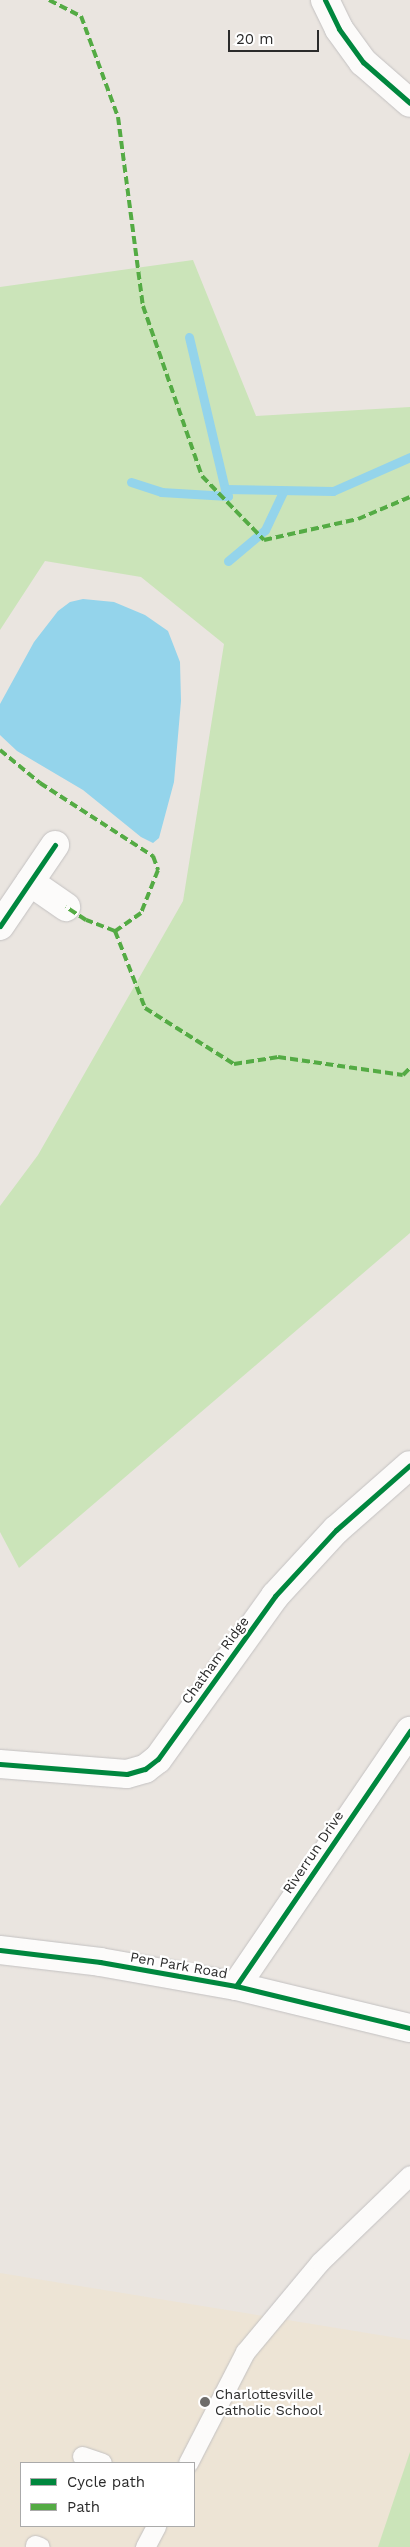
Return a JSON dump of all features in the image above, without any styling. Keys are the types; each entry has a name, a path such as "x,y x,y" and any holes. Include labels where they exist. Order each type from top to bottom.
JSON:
{"street":[{"path":"326,0 339,29 363,62 410,103"},
{"path":"0,926 55,845"},
{"path":"30,882 66,907"},
{"name":"Chatham Ridge","path":"0,1764 127,1774 152,1764 275,1596 336,1530 410,1465"},
{"name":"Riverrun Drive","path":"236,1986 410,1731"},
{"name":"Pen Park Road","path":"0,1950 100,1962 236,1986 410,2028"}],"lane":[{"path":"189,2462 244,2352 320,2262 410,2175"},
{"path":"82,2456 99,2462"},
{"path":"145,2547 155,2527"}],"shaded area":[{"name":"Charlottesville Catholic School","path":"0,2273 410,2340 410,2547 0,2547"}],"green space":[{"path":"193,260 256,416 410,407 410,1233 19,1568 0,1532 0,1206 38,1155 183,901 224,644 141,577 45,561 0,630 0,287"},
{"path":"410,2452 410,2547 378,2547"}],"water":[{"path":"83,599 114,602 145,615 168,631 180,662 181,701 174,782 159,838 153,843 141,837 83,790 17,751 0,735 0,704 34,642 58,611 70,602"}],"waterway":[{"path":"189,337 225,489 333,491 410,457"},
{"path":"131,482 161,492 228,496 225,489"},
{"path":"228,561 265,530 283,492"}],"marked path":[{"path":"49,0 81,16 118,117 143,306 202,476 264,540 358,519 410,497"},
{"path":"0,750 40,783 153,856 158,870 141,913 115,931 86,920 66,907"},
{"path":"115,931 145,1008 234,1064 278,1057 403,1075 410,1068"}],"cycle path":[{"path":"325,0 339,29 363,62 410,103"},
{"path":"0,926 55,845"},
{"path":"0,1764 127,1774 145,1769 158,1759 275,1596 336,1530 410,1465"},
{"path":"236,1986 410,1731"},
{"path":"0,1950 100,1962 236,1986 410,2028"}],"place":[{"name":"Charlottesville Catholic School","path":"205,2402"}]}
